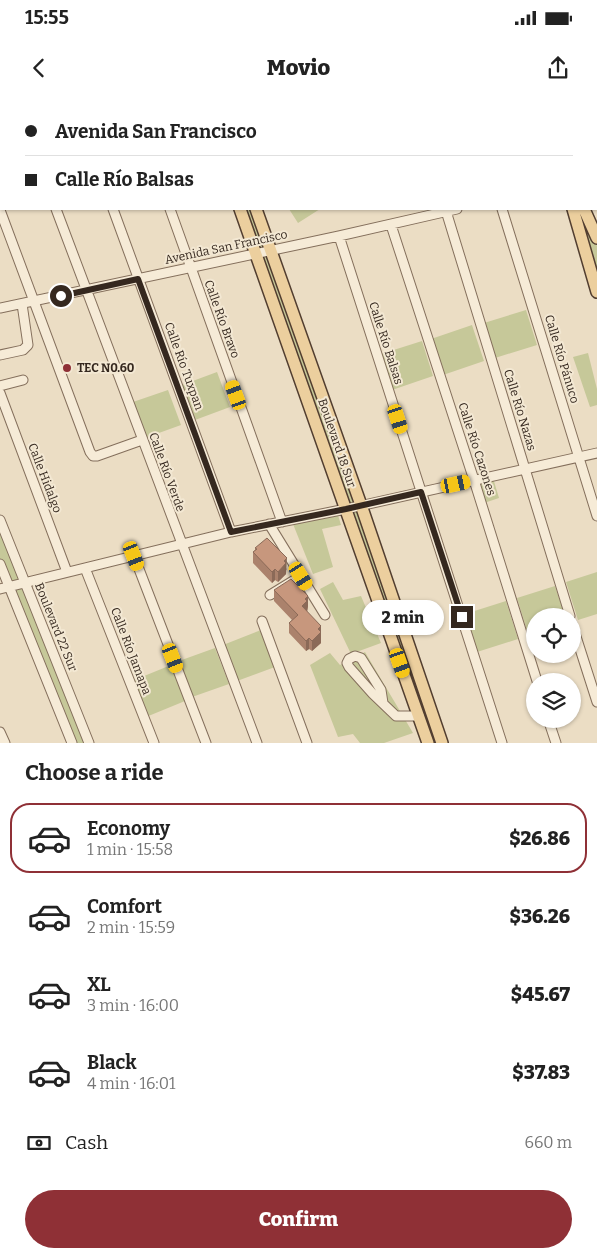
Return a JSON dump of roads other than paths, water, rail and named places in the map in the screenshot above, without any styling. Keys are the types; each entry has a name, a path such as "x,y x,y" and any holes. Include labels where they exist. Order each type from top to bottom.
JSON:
{"main road":[{"name":"Boulevard 18 Sur","path":"240,210 428,743"},
{"name":"Boulevard 18 Sur","path":"256,210 361,505 442,743"},
{"path":"573,210 597,292"},
{"path":"584,210 597,238"},
{"path":"591,210 597,230"},
{"path":"359,547 373,541"},
{"path":"370,578 384,574"},
{"path":"385,620 398,615"}],"street":[{"path":"0,210 93,456 142,440"},
{"name":"Calle Río Verde","path":"56,210 256,743"},
{"name":"Calle Río Tuxpan","path":"113,210 231,532"},
{"name":"Calle Río Bravo","path":"170,210 282,522"},
{"name":"Avenida San Francisco","path":"0,308 391,225 451,210"},
{"name":"Calle Río Pánuco","path":"502,210 597,516"},
{"name":"Calle Río Nazas","path":"446,211 567,608"},
{"name":"Calle Río Cazones","path":"391,225 534,673"},
{"name":"Calle Río Balsas","path":"339,236 502,743"},
{"path":"0,355 23,350 28,345 22,304"},
{"path":"0,386 23,380"},
{"name":"Calle Hidalgo","path":"0,393 67,572"},
{"path":"5,587 231,532 346,509 597,453"},
{"name":"Boulevard 22 Sur","path":"0,520 89,743"},
{"path":"269,524 325,615"},
{"path":"134,556 206,743"},
{"path":"0,564 5,587 72,743"},
{"name":"Calle Río Jamapa","path":"85,568 154,743"},
{"path":"270,595 301,576"},
{"path":"262,621 307,743"},
{"path":"581,652 597,702"},
{"path":"384,703 380,690 361,658 355,656 349,660 347,663 349,667 396,716 419,716"},
{"path":"551,728 556,743"},
{"path":"0,732 5,743"}],"place":[{"name":"TEC N0.60","path":"67,368"}]}
